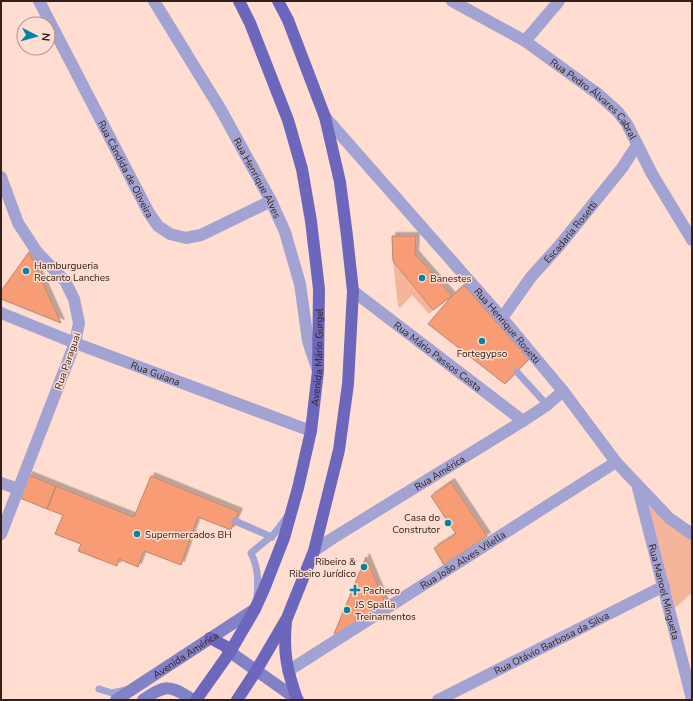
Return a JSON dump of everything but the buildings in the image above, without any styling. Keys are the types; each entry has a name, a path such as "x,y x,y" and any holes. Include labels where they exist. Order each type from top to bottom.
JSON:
{"main road":[{"name":"Avenida Mário Gurgel","path":"196,700 230,652 255,609 284,538 311,431 318,371 319,290 311,220 302,169 288,120 250,23 238,1"},
{"path":"237,700 287,618 314,551 339,450 348,384 353,290 340,182 325,117 288,20 278,1"},
{"path":"287,618 284,642 288,671 298,699"},
{"path":"210,638 225,646 230,652"}],"street":[{"name":"Rua Cândida de Oliveira","path":"38,1 149,213 158,226 170,234 186,238 201,235 271,201"},
{"name":"Rua Henrique Alves","path":"154,1 221,110 271,201 285,232 300,284 308,341 318,371"},
{"name":"Rua Pedro Álvares Cabral","path":"452,1 525,41 598,94 618,112 627,124 652,174 692,240"},
{"path":"525,41 559,1"},
{"name":"Rua Henrique Rosetti","path":"325,117 502,318 563,391 616,462 669,518 692,534"},
{"name":"Escadaria Rosetti","path":"502,318 531,277 559,246 622,168 637,145"},
{"name":"Rua Paraguai","path":"1,177 18,223 37,252 64,281 74,299 79,322 75,343 21,486 1,534"},
{"name":"Rua Mário Passos Costa","path":"353,290 523,422"},
{"name":"Rua Guiana","path":"1,313 75,343 311,431"},
{"name":"Rua América","path":"314,551 523,422 547,405 563,391"},
{"name":"Rua João Alves Vilella","path":"288,671 616,462"},
{"path":"1,483 21,486"},
{"name":"Rua Manoel Mingueta","path":"637,484 692,699"},
{"name":"Rua Otávio Barbosa da Silva","path":"438,700 664,586"},
{"name":"Avenida América","path":"116,700 255,609"},
{"path":"230,652 298,699"},
{"name":"Avenida América","path":"143,700 156,690 169,688 178,691 193,700"}],"lane":[{"path":"517,372 547,405"},
{"path":"255,609 258,575 256,564 251,554 272,537 292,510"},
{"path":"235,521 272,537"},
{"path":"99,689 112,693 125,691 137,686"}],"shaded area":[{"path":"393,261 433,310 429,314 412,295 400,308 398,306"},
{"path":"648,506 692,539 692,593 675,608"}],"place":[{"name":"Hamburgueria Recanto Lanches","path":"26,271"},
{"name":"Banestes","path":"422,278"},
{"name":"Fortegypso","path":"482,341"},
{"name":"Casa do Construtor","path":"448,523"},
{"name":"Supermercados BH","path":"137,534"},
{"name":"Ribeiro & Ribeiro Jurídico","path":"364,567"},
{"name":"Pacheco","path":"355,590"},
{"name":"JS Spalla Treinamentos","path":"347,610"}]}
